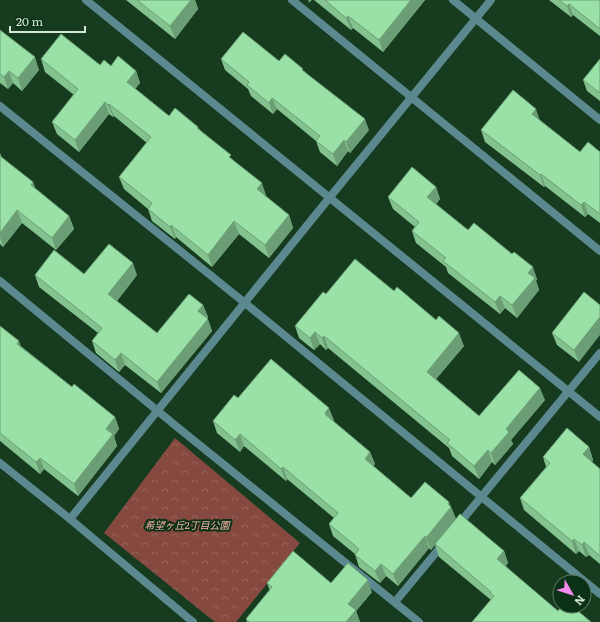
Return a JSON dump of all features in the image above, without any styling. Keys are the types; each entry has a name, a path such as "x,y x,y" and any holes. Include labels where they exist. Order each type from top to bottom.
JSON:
{"street":[{"path":"86,0 600,417"},
{"path":"292,0 600,251"},
{"path":"453,0 600,120"},
{"path":"70,519 411,97 492,0"},
{"path":"0,106 245,303 600,594"},
{"path":"0,281 176,426 419,622"},
{"path":"395,602 600,353"},
{"path":"0,463 70,519 193,622"}],"green space":[{"name":"希望ヶ丘2丁目公園","path":"175,438 300,543 236,622 215,622 104,533"}],"building":[{"path":"137,0 191,0 170,26"},
{"path":"325,0 411,0 379,40 348,16 346,18"},
{"path":"559,0 600,0 600,29 569,4 567,6"},
{"path":"0,30 35,57 18,78 9,71 4,77 0,74"},
{"path":"243,32 279,61 285,54 303,69 302,70 365,119 346,142 344,140 333,154 316,141 320,136 272,98 269,103 247,85 249,82 221,59"},
{"path":"61,34 100,65 104,60 111,66 118,56 136,71 127,82 169,116 175,108 231,155 229,157 262,183 257,189 289,215 265,245 234,221 208,255 171,225 170,227 148,209 152,203 119,177 151,137 109,104 108,105 105,102 75,140 52,122 78,89 41,59"},
{"path":"600,59 600,93 583,80"},
{"path":"513,90 536,109 532,114 580,152 588,142 600,152 600,214 584,202 581,205 481,130"},
{"path":"0,156 33,182 31,185 69,216 52,238 17,210 0,233"},
{"path":"412,167 436,187 427,197 468,230 474,223 512,254 514,252 533,267 528,273 535,278 512,305 500,296 495,302 443,261 446,258 412,231 419,222 388,197"},
{"path":"109,244 133,263 108,294 157,333 189,294 203,305 198,311 208,319 157,382 121,353 115,360 92,341 102,328 35,275 54,250 84,274"},
{"path":"355,259 394,291 397,287 436,320 439,316 459,333 427,372 479,416 519,370 540,388 506,429 509,432 491,453 488,450 474,466 447,443 450,440 324,336 322,338 315,332 310,338 295,326 323,292 326,294"},
{"path":"584,292 600,305 600,317 574,350 552,333"},
{"path":"0,326 19,341 17,344 72,387 74,384 115,417 106,429 113,434 74,484 40,458 36,462 0,433"},
{"path":"271,359 329,408 325,413 326,415 370,452 365,459 411,498 425,482 449,502 448,504 451,507 426,538 425,536 393,574 381,564 375,571 355,555 359,549 329,524 338,513 283,467 281,469 240,434 235,440 213,421 234,395 238,398"},
{"path":"567,428 589,447 583,454 600,469 600,556 584,542 582,545 574,539 572,541 520,498 550,463 543,457"},
{"path":"460,514 504,551 497,559 552,606 552,614 582,614 591,622 472,622 494,596 435,544"},
{"path":"293,551 331,583 348,563 368,580 348,604 356,610 346,622 249,622 246,619 272,587 267,583"}]}
